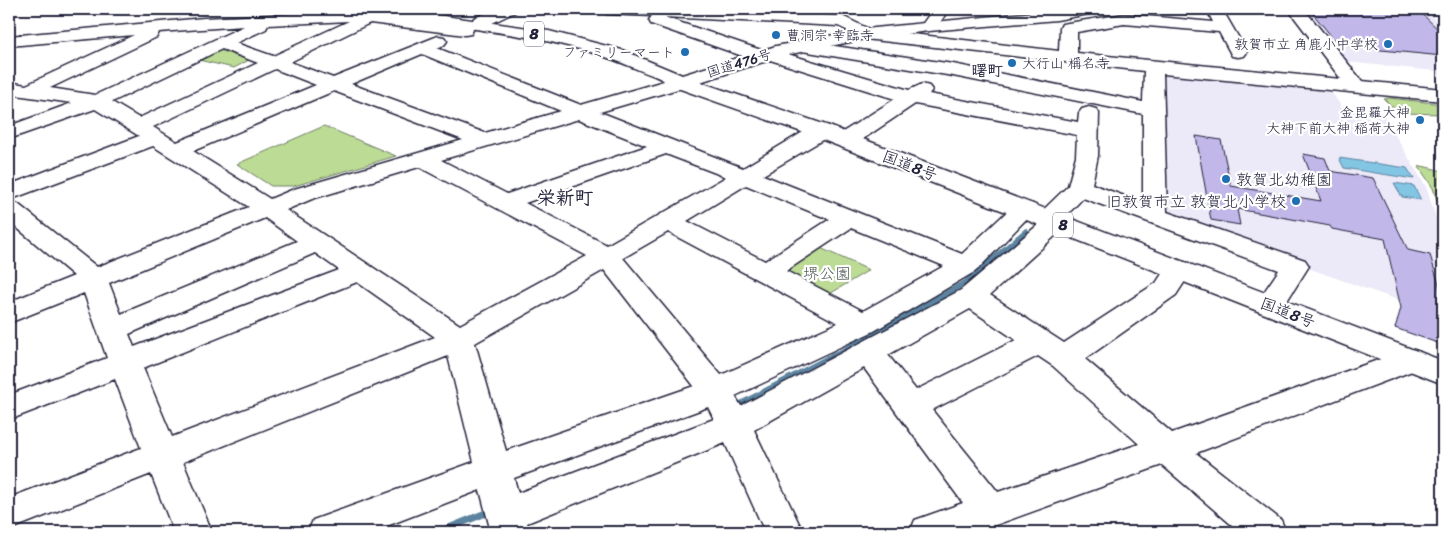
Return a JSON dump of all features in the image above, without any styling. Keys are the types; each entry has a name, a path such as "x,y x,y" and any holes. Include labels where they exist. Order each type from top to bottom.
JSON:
{"main road":[{"path":"9,192 156,138 270,111 422,48 509,9"},
{"path":"607,9 842,21 865,34 1153,67 1443,95"},
{"path":"627,9 764,55 912,97 1087,130"},
{"path":"929,26 941,9"},
{"name":"国道476号","path":"9,313 303,194 681,82 764,55 865,34 929,26 1057,15 1094,9"},
{"path":"1214,9 1238,52"},
{"path":"1296,9 1356,86"},
{"path":"156,138 220,88 372,12"},
{"path":"9,58 47,33 372,12 474,25 594,54 654,79 681,82"},
{"name":"国道8号","path":"372,12 537,34 573,41 632,60 681,82 846,140 1443,373"},
{"path":"1068,58 1068,28 1124,19 1138,14 1225,28"},
{"path":"9,133 97,101 273,19"},
{"path":"9,41 47,33 76,22"},
{"path":"30,90 167,26"},
{"path":"221,43 484,140"},
{"path":"802,46 953,70 1090,99 1153,110"},
{"path":"422,48 578,112 850,217 969,281 1167,450 1267,532"},
{"path":"846,140 953,70 992,49"},
{"path":"1153,67 1155,216"},
{"path":"9,88 97,101 268,208 459,339 508,523 734,425 865,338 969,281 1079,188 1087,156 1090,99"},
{"path":"220,88 270,111"},
{"path":"9,514 425,354 459,339 668,222 821,131"},
{"path":"506,202 667,146"},
{"path":"422,159 607,256 716,391 784,532"},
{"path":"1079,188 1295,266 1270,305"},
{"path":"9,209 93,278 113,329 124,364 163,455 192,532"},
{"path":"766,272 850,217"},
{"path":"668,222 766,272 865,338 910,407 991,511"},
{"path":"113,329 317,242"},
{"path":"910,407 1051,350 1166,289 1179,270"},
{"path":"9,408 361,271"},
{"path":"327,532 494,470 865,338"},
{"path":"929,532 1167,450 1410,360"}],"shaded area":[{"name":"敦賀市立 角鹿小中学校","path":"1303,9 1443,9 1443,17 1432,17 1443,27 1443,79 1436,71 1346,62"},
{"name":"旧敦賀市立 敦賀北小学校","path":"1159,72 1331,91 1342,108 1382,113 1426,187 1443,240 1443,316 1161,216"}],"green space":[{"path":"216,49 249,60 234,68 194,59"},
{"path":"1384,99 1443,104 1443,114 1403,113 1397,111"},
{"path":"324,126 396,156 294,186 271,186 237,164"},
{"path":"1419,167 1443,171 1443,220 1433,188"},
{"name":"堺公園","path":"816,246 869,270 828,295 782,270"}],"water":[{"path":"1339,158 1407,168 1414,179 1344,168"},
{"path":"1394,183 1414,186 1421,200 1402,197"}],"building":[{"name":"敦賀市立 角鹿小中学校","path":"1309,9 1418,10 1443,34 1443,56 1350,47 1348,44 1337,43"},
{"path":"1196,136 1221,140 1231,186 1321,201 1303,154 1325,158 1330,171 1373,178 1408,250 1430,255 1443,298 1443,345 1395,328 1401,308 1385,239 1332,229 1330,226 1237,209 1240,225 1211,220"}],"waterway":[{"path":"832,357 965,283 1026,231"},
{"path":"734,408 835,355"},
{"path":"439,532 493,510"}],"place":[{"name":"曹洞宗 幸臨寺","path":"776,35"},
{"name":"敦賀市立 角鹿小中学校","path":"1388,44"},
{"name":"ファミリーマート","path":"685,52"},
{"name":"大行山 稱名寺","path":"1012,63"},
{"name":"金毘羅大神 大神下前大神 稲荷大神","path":"1420,120"},
{"name":"敦賀北幼稚園","path":"1226,179"},
{"name":"旧敦賀市立 敦賀北小学校","path":"1296,201"}],"district":[{"name":"曙町","path":"987,70"},
{"name":"栄新町","path":"565,197"}]}
